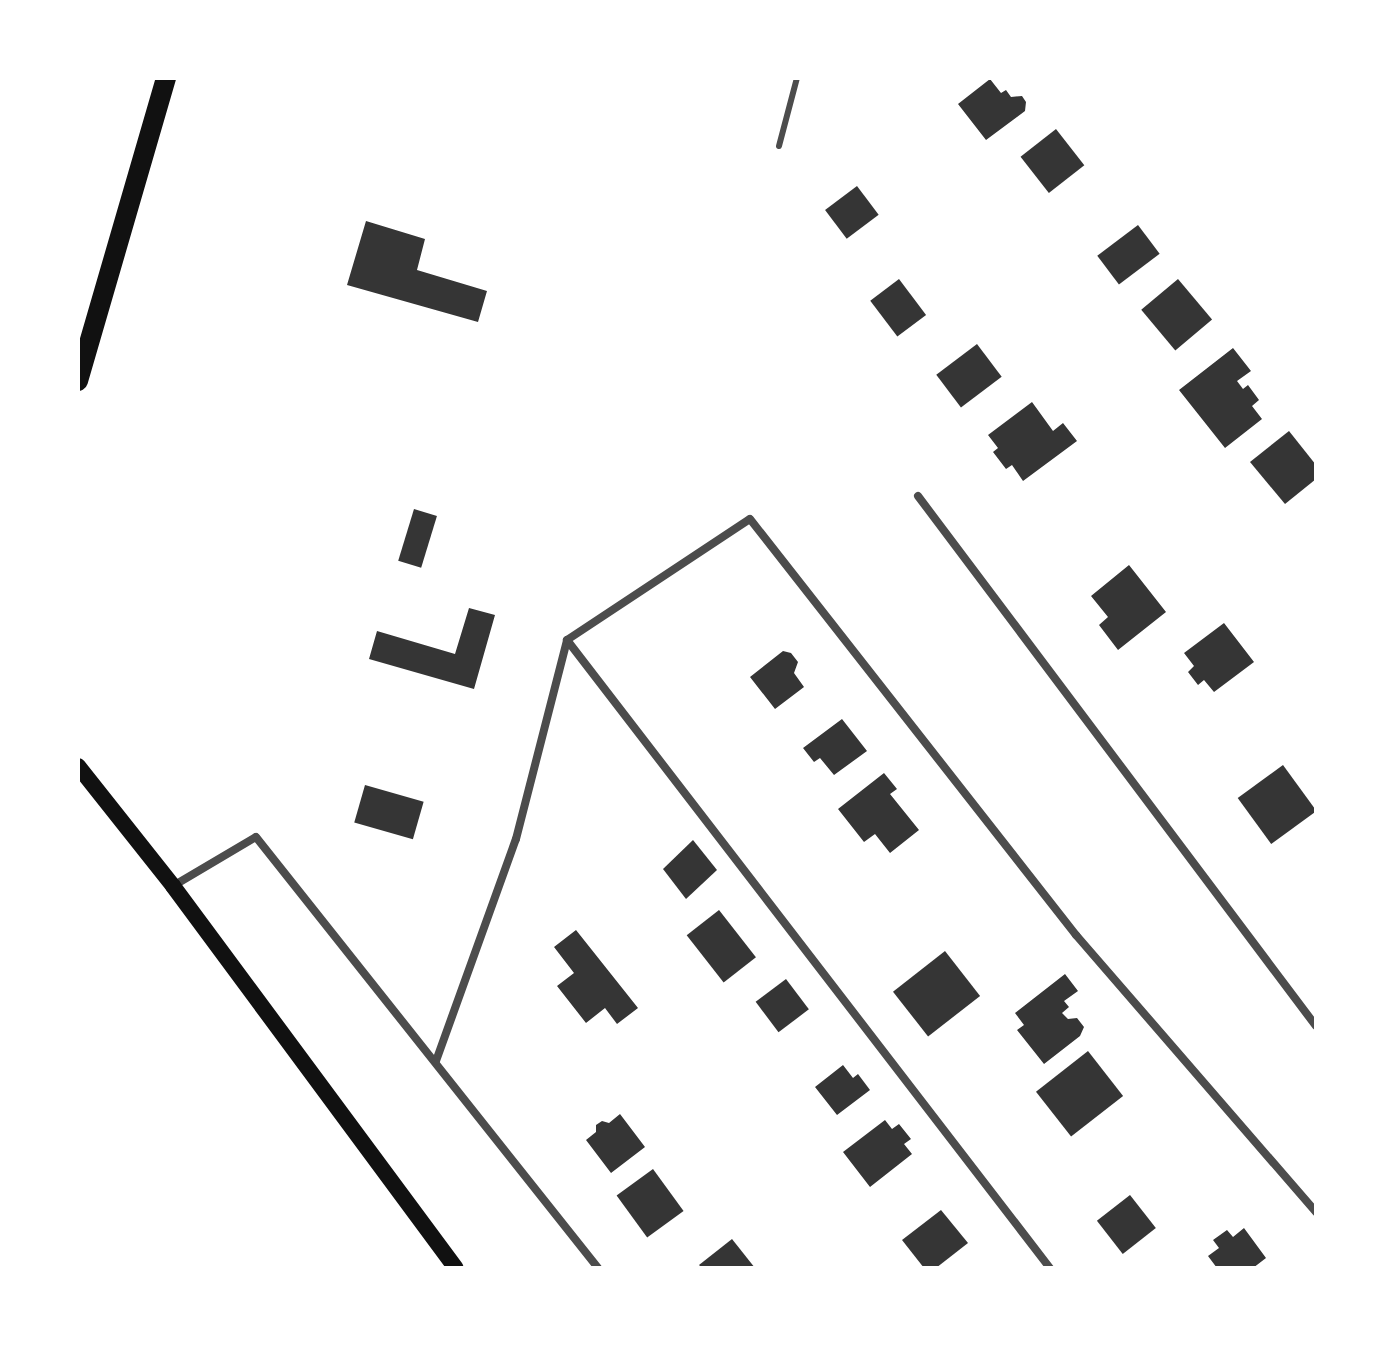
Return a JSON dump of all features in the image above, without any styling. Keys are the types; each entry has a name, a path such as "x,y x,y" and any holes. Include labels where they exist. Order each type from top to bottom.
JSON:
{"main road":[{"path":"78,381 166,78"},
{"path":"78,766 173,886 456,1268"}],"street":[{"path":"918,496 1316,1026"},
{"path":"436,1061 516,839 567,640 750,519 1076,935 1316,1212"},
{"path":"567,640 1050,1268"},
{"path":"173,886 256,837 598,1268"}],"lane":[{"path":"779,146 797,78"}],"building":[{"path":"990,79 1001,93 1006,90 1011,97 1022,96 1026,102 1025,111 986,140 958,104"},
{"path":"1056,129 1084,165 1049,193 1021,157"},
{"path":"857,186 879,215 847,239 825,210"},
{"path":"366,221 425,239 417,270 487,291 478,322 347,285"},
{"path":"1138,225 1160,254 1119,284 1097,256"},
{"path":"899,279 926,315 897,337 870,301"},
{"path":"1178,279 1212,320 1175,350 1141,310"},
{"path":"977,344 1002,377 961,407 936,375"},
{"path":"1233,348 1251,371 1237,381 1243,389 1248,385 1259,400 1252,406 1262,419 1225,448 1179,390"},
{"path":"1032,402 1053,431 1063,423 1077,441 1023,481 1012,465 1006,469 993,452 998,448 988,435"},
{"path":"1289,431 1316,465 1316,479 1285,504 1250,462"},
{"path":"414,509 437,516 421,568 398,561"},
{"path":"1129,565 1166,612 1118,650 1099,625 1108,617 1091,596"},
{"path":"469,608 495,615 474,689 369,659 377,631 455,654"},
{"path":"1224,623 1254,662 1214,692 1204,680 1198,685 1188,672 1194,666 1184,653"},
{"path":"783,651 791,653 798,662 794,673 804,687 775,709 750,677"},
{"path":"842,719 867,751 834,775 820,758 814,762 803,748"},
{"path":"1283,765 1316,811 1271,844 1238,798"},
{"path":"884,773 897,789 890,794 919,830 890,853 875,834 864,842 838,809"},
{"path":"365,785 424,802 413,839 354,822"},
{"path":"693,840 717,870 686,899 663,869"},
{"path":"719,910 756,957 724,983 687,935"},
{"path":"576,930 638,1008 617,1024 605,1008 586,1023 557,986 574,973 554,947"},
{"path":"945,951 980,996 928,1037 893,992"},
{"path":"1065,974 1078,991 1064,1001 1069,1007 1062,1013 1068,1019 1077,1018 1084,1027 1080,1036 1044,1064 1017,1030 1024,1025 1015,1013"},
{"path":"786,979 809,1009 779,1032 756,1002"},
{"path":"1088,1051 1123,1096 1071,1137 1036,1092"},
{"path":"843,1065 853,1078 858,1074 870,1090 837,1115 815,1087"},
{"path":"620,1114 645,1147 611,1173 586,1140 596,1132 596,1125 602,1121 609,1123"},
{"path":"885,1120 892,1129 899,1124 911,1139 904,1144 912,1154 870,1187 843,1152"},
{"path":"653,1169 684,1211 647,1238 617,1195"},
{"path":"1130,1195 1156,1228 1123,1254 1097,1221"},
{"path":"941,1210 968,1243 936,1268 924,1268 902,1240"},
{"path":"1244,1228 1266,1258 1253,1268 1217,1268 1208,1256 1219,1248 1213,1240 1227,1230 1233,1237"},
{"path":"732,1239 755,1268 702,1268 699,1265"}]}
